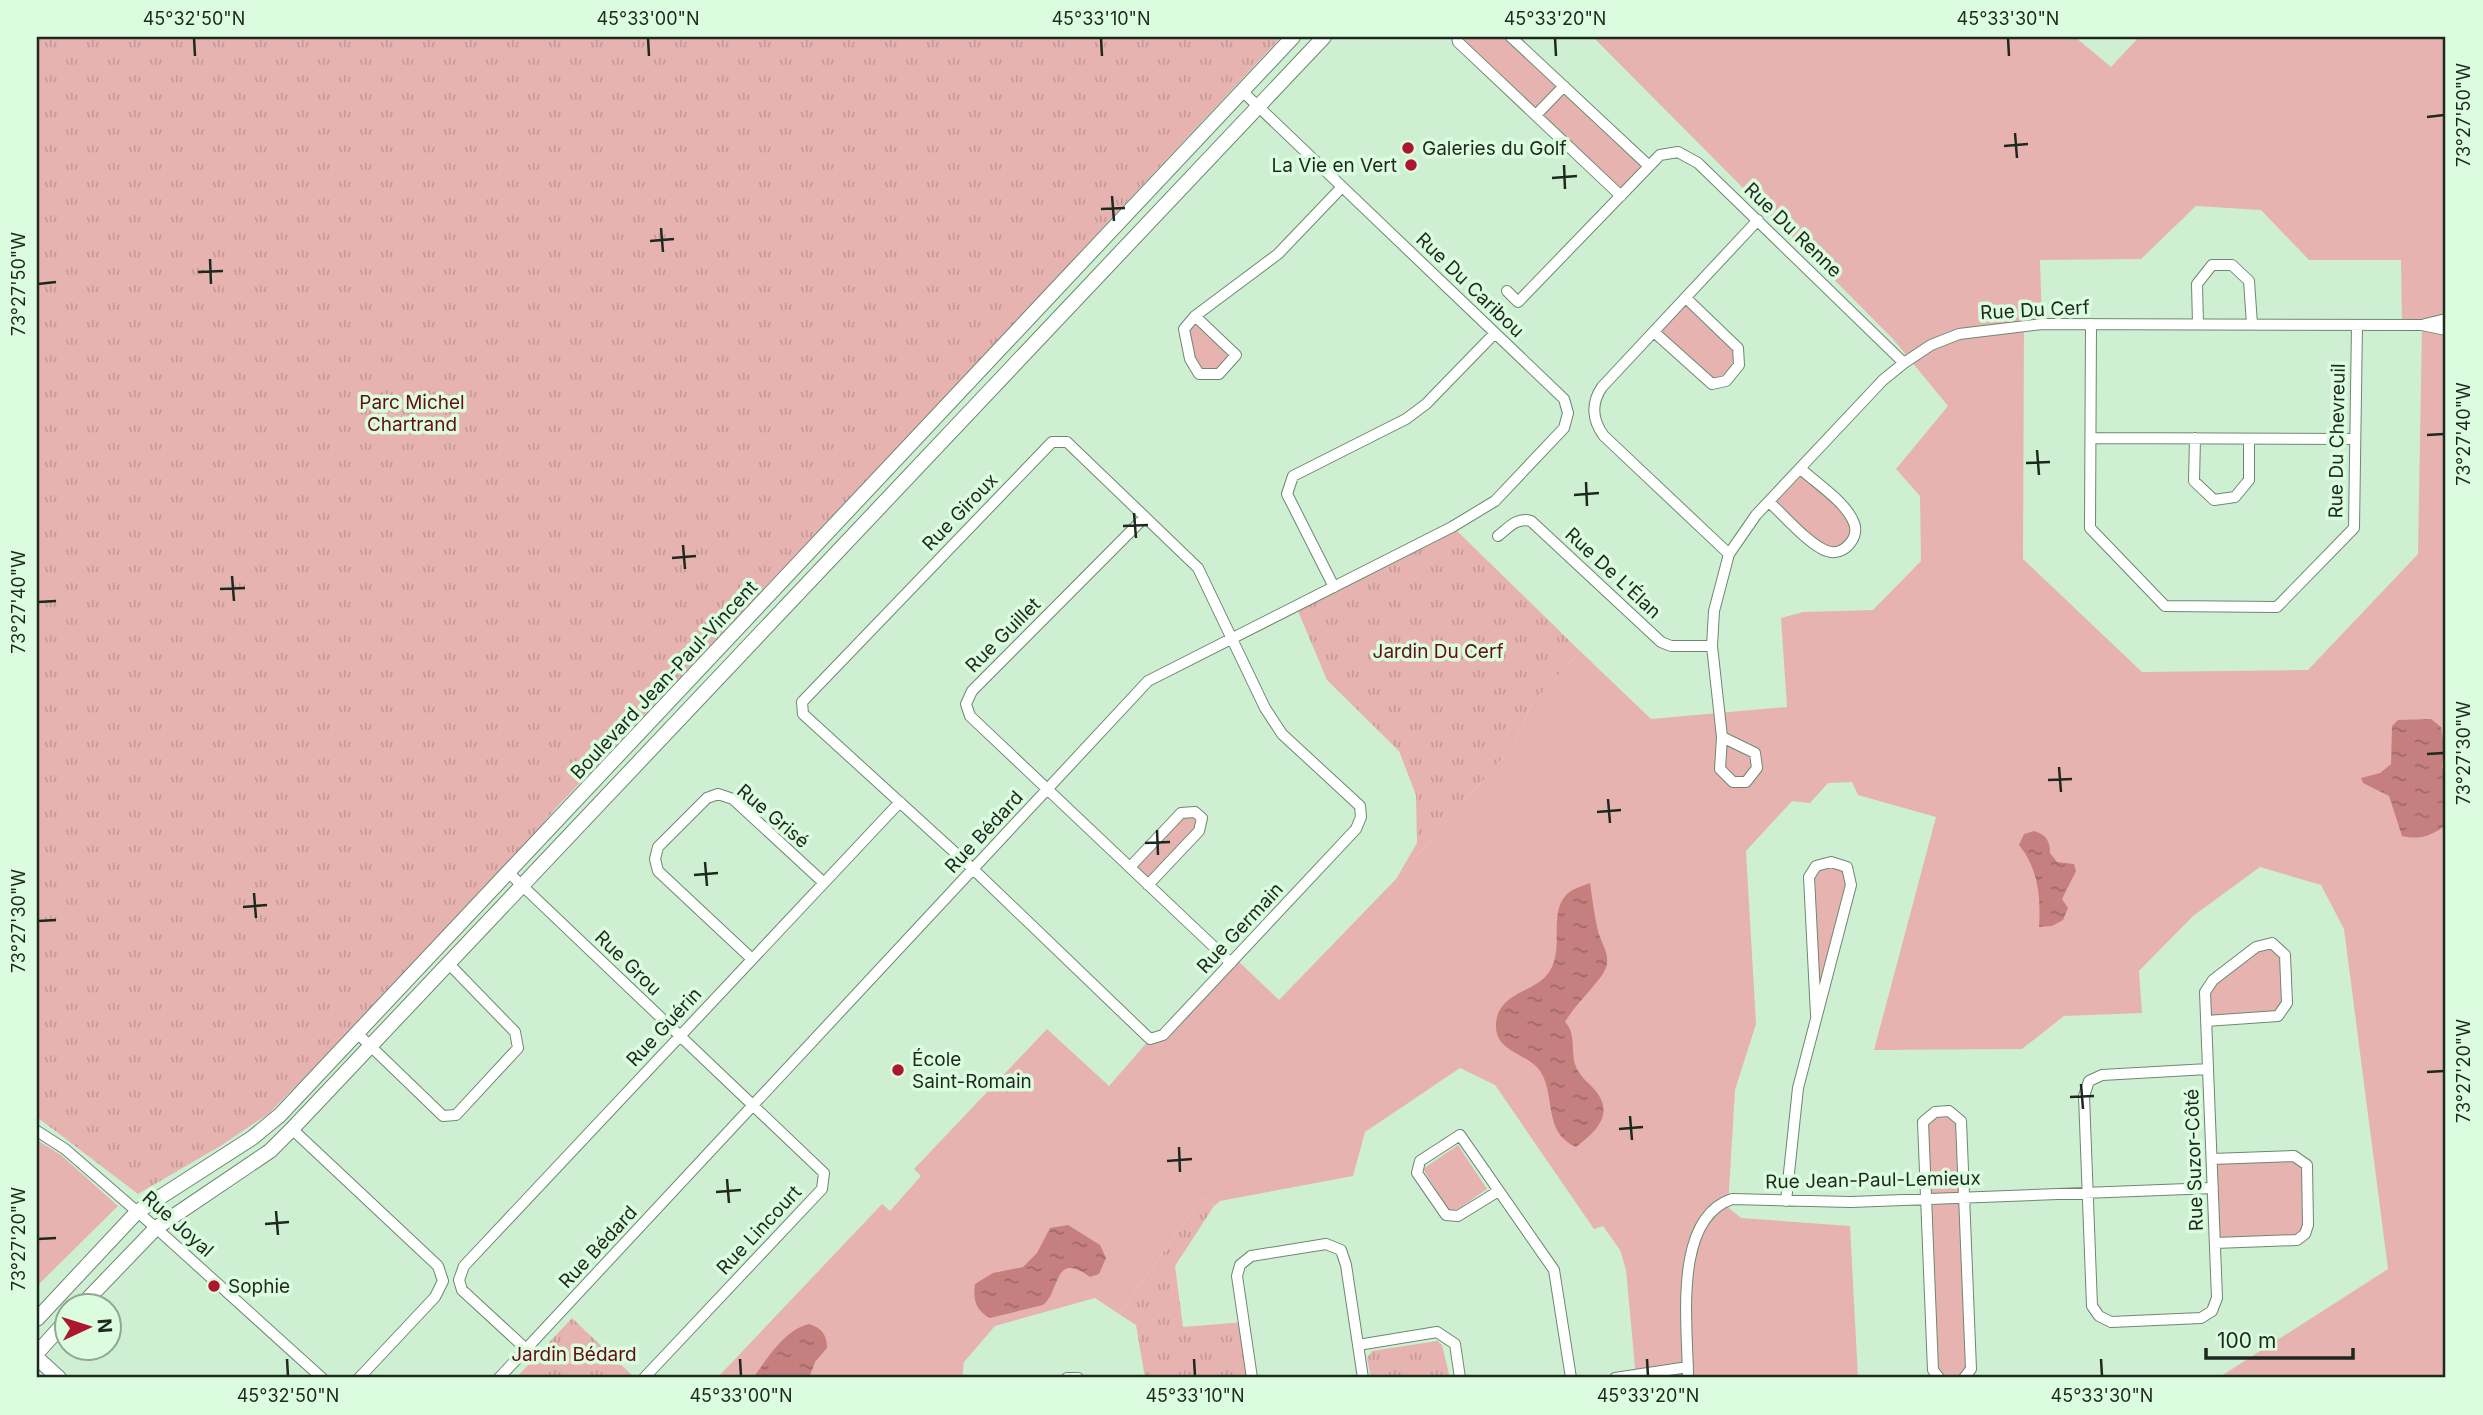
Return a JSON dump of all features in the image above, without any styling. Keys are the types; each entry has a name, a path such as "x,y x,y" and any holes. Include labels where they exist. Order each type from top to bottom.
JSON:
{"street":[{"name":"Boulevard Jean-Paul-Vincent","path":"61,1292 137,1212 252,1138 280,1115 1293,37"},
{"name":"Boulevard Jean-Paul-Vincent","path":"95,1292 156,1228 270,1151 292,1129 1324,37"},
{"path":"1457,37 1458,42 1621,196"},
{"path":"1511,37 1649,166"},
{"path":"1536,116 1564,86"},
{"name":"Rue Du Caribou","path":"1242,91 1564,399 1568,412"},
{"name":"Rue Du Renne","path":"1507,291 1518,302 1660,155 1686,154 1758,220 1904,363"},
{"path":"1195,316 1236,355 1219,374 1199,374 1190,359 1184,329 1195,316 1278,254 1342,187"},
{"path":"1730,554 1604,436 1596,425 1595,397 1758,220"},
{"path":"2199,324 2196,284 2212,265 2232,265 2249,281 2252,324"},
{"path":"1654,332 1712,384 1726,381 1739,365 1738,348 1686,298"},
{"name":"Rue Du Cerf","path":"2422,325 2446,319"},
{"name":"Rue Du Cerf","path":"1722,737 1755,753 1757,768 1746,782 1733,782 1722,774 1722,737 1712,646 1714,611 1730,554 1769,502 1883,380 1931,345 1959,334 1983,329 2091,324 2422,325 2446,330"},
{"name":"Rue Du Chevreuil","path":"2091,324 2090,528 2165,606 2277,607 2354,528 2357,325"},
{"path":"1334,587 1287,494 1293,476 1406,419 1426,404 1495,333"},
{"name":"Rue Bédard","path":"499,1378 1148,681 1452,527 1495,501 1564,428 1568,412"},
{"path":"2091,438 2355,439"},
{"path":"2195,439 2194,481 2214,500 2235,497 2249,480 2249,439"},
{"name":"Rue Giroux","path":"900,803 803,714 802,702 1052,442 1067,442 1198,568 1234,638"},
{"path":"1769,502 1829,553 1842,551 1854,539 1856,526 1850,515 1801,469"},
{"name":"Rue Guillet","path":"1145,517 972,691 966,704 970,716 1231,963"},
{"name":"Rue De L'Élan","path":"1498,536 1516,522 1531,521 1661,642 1671,646 1712,646"},
{"name":"Rue Germain","path":"973,869 1150,1040 1163,1035 1356,829 1362,817 1360,806 1282,734 1265,708 1234,638"},
{"name":"Rue Grisé","path":"752,959 658,871 654,859 658,847 706,797 719,794 733,799 824,883"},
{"path":"900,803 973,869"},
{"name":"Rue Guérin","path":"526,1349 462,1290 459,1280 464,1266 900,803"},
{"path":"1130,867 1181,813 1195,812 1202,818 1199,831 1148,885"},
{"path":"1786,1201 1798,1088 1851,885 1847,867 1830,862 1816,866 1809,877 1816,1015"},
{"name":"Rue Grou","path":"509,873 753,1106"},
{"name":"Rue Suzor-Côté","path":"2088,1192 2092,1306 2099,1317 2110,1322 2201,1318 2212,1311 2217,1298 2212,1159 2208,1069 2206,1021 2205,992 2213,980 2256,947 2272,943 2285,954 2287,1003 2277,1016 2206,1021"},
{"path":"358,1034 443,1116 456,1115 518,1048 515,1032 449,964"},
{"path":"2088,1192 2084,1096 2090,1081 2102,1075 2208,1069"},
{"name":"Rue Lincourt","path":"644,1378 821,1189 825,1180 824,1173 753,1106"},
{"path":"1939,1378 1933,1370 1923,1122 1935,1112 1949,1111 1961,1121 1971,1369 1964,1378"},
{"path":"292,1129 438,1266 443,1281 435,1297 359,1378"},
{"name":"Rue Joyal","path":"37,1131 65,1149 156,1228 321,1378"},
{"path":"1497,1192 1458,1216 1446,1215 1417,1172 1420,1161 1460,1135 1497,1192 1554,1270 1571,1378"},
{"path":"2212,1159 2294,1156 2307,1166 2308,1225 2305,1234 2297,1240 2215,1243"},
{"name":"Rue Jean-Paul-Lemieux","path":"1688,1373 1687,1278 1695,1239 1704,1216 1718,1203 1732,1199 1926,1199 2213,1188"},
{"path":"1252,1378 1237,1276 1240,1265 1251,1256 1326,1244 1341,1250 1346,1265 1363,1378"},
{"name":"Boulevard Jean-Paul-Vincent","path":"37,1319 52,1302"},
{"path":"1358,1345 1437,1332 1447,1336 1455,1344 1460,1378"},
{"path":"37,1353 52,1336"},
{"path":"37,1358 59,1378"},
{"path":"1615,1378 1688,1373"},
{"path":"1067,1378 1078,1378"}],"green space":[{"name":"Parc Michel Chartrand","path":"37,37 1281,37 1080,252 1076,260 555,809 525,846 352,1030 268,1114 222,1145 138,1194 37,1117"},
{"path":"1457,37 1511,37 1649,166 1621,196"},
{"path":"1593,37 2075,37 2111,67 2139,37 2446,37 2446,1378 2218,1378 2388,1269 2344,929 2321,885 2260,867 2193,916 2139,971 2142,1013 2064,1016 2022,1049 1874,1050 1936,817 1858,795 1852,782 1828,783 1810,803 1792,801 1746,851 1756,1024 1735,1090 1728,1207 1741,1218 1850,1226 1858,1378 1636,1378 1626,1270 1620,1250 1603,1226 1594,1229 1495,1085 1460,1068 1365,1132 1353,1176 1220,1201 1214,1206 1202,1198 1119,1314 1095,1298 995,1326 964,1362 962,1378 717,1378 882,1204 890,1211 921,1176 914,1169 1047,1029 1109,1086 1150,1039 1163,1035 1235,958 1279,1000 1396,879 1514,745 1531,705 1580,651 1651,719 1787,707 1781,618 1803,612 1873,610 1921,561 1920,496 1896,469 1948,406 1893,339","holes":["2196,206 2261,210 2309,260 2401,260 2402,325 2422,326 2418,554 2308,670 2142,672 2023,559 2024,325 2042,324 2040,260 2141,259"]},
{"path":"1686,298 1738,348 1739,365 1712,384 1654,332"},
{"path":"1195,316 1236,355 1219,374 1199,374 1184,329"},
{"path":"1801,469 1850,515 1854,539 1829,553 1769,502"},
{"name":"Jardin Du Cerf","path":"1456,530 1580,651 1531,705 1514,745 1396,879 1417,843 1416,795 1399,751 1327,680 1298,611"},
{"path":"1195,812 1199,831 1148,885 1130,867 1181,813"},
{"path":"1816,866 1847,867 1851,885 1816,1015 1809,877"},
{"path":"2272,943 2285,955 2284,1010 2206,1021 2205,992 2256,947"},
{"path":"1935,1112 1961,1121 1971,1369 1964,1378 1939,1378 1933,1370 1923,1122"},
{"path":"37,1140 61,1155 118,1206 37,1286"},
{"path":"1458,1145 1487,1189 1458,1209 1449,1211 1423,1169"},
{"path":"2212,1159 2302,1159 2305,1234 2215,1243"},
{"path":"1202,1198 1214,1206 1175,1266 1183,1327 1244,1322 1252,1378 1145,1378 1136,1325 1119,1314"},
{"name":"Jardin Bédard","path":"572,1318 635,1378 516,1378"},
{"path":"1437,1341 1442,1345 1450,1378 1371,1378 1367,1358 1372,1351"}],"water":[{"path":"2431,719 2441,727 2444,746 2442,768 2446,774 2446,825 2426,836 2402,836 2389,796 2363,783 2361,778 2380,773 2391,764 2392,726 2398,720"},
{"path":"2034,831 2046,839 2050,853 2057,862 2074,864 2076,871 2062,899 2068,908 2063,920 2052,926 2039,927 2037,883 2030,863 2019,845 2024,834"},
{"path":"1590,883 1597,927 1606,952 1607,964 1600,978 1565,1022 1572,1036 1576,1068 1601,1099 1603,1115 1596,1129 1576,1147 1559,1133 1542,1074 1537,1067 1502,1042 1496,1026 1498,1015 1508,1001 1546,976 1555,956 1561,904 1568,893"},
{"path":"1068,1225 1100,1245 1106,1258 1099,1274 1090,1277 1078,1270 1064,1270 1043,1305 990,1318 978,1308 974,1295 975,1284 993,1273 1023,1267 1037,1253 1050,1228"},
{"path":"809,1324 823,1333 827,1348 815,1362 809,1378 753,1378 784,1338"}],"place":[{"name":"Galeries du Golf","path":"1408,148"},
{"name":"La Vie en Vert","path":"1411,165"},
{"name":"École Saint-Romain","path":"898,1070"},
{"name":"Sophie","path":"214,1286"}]}
